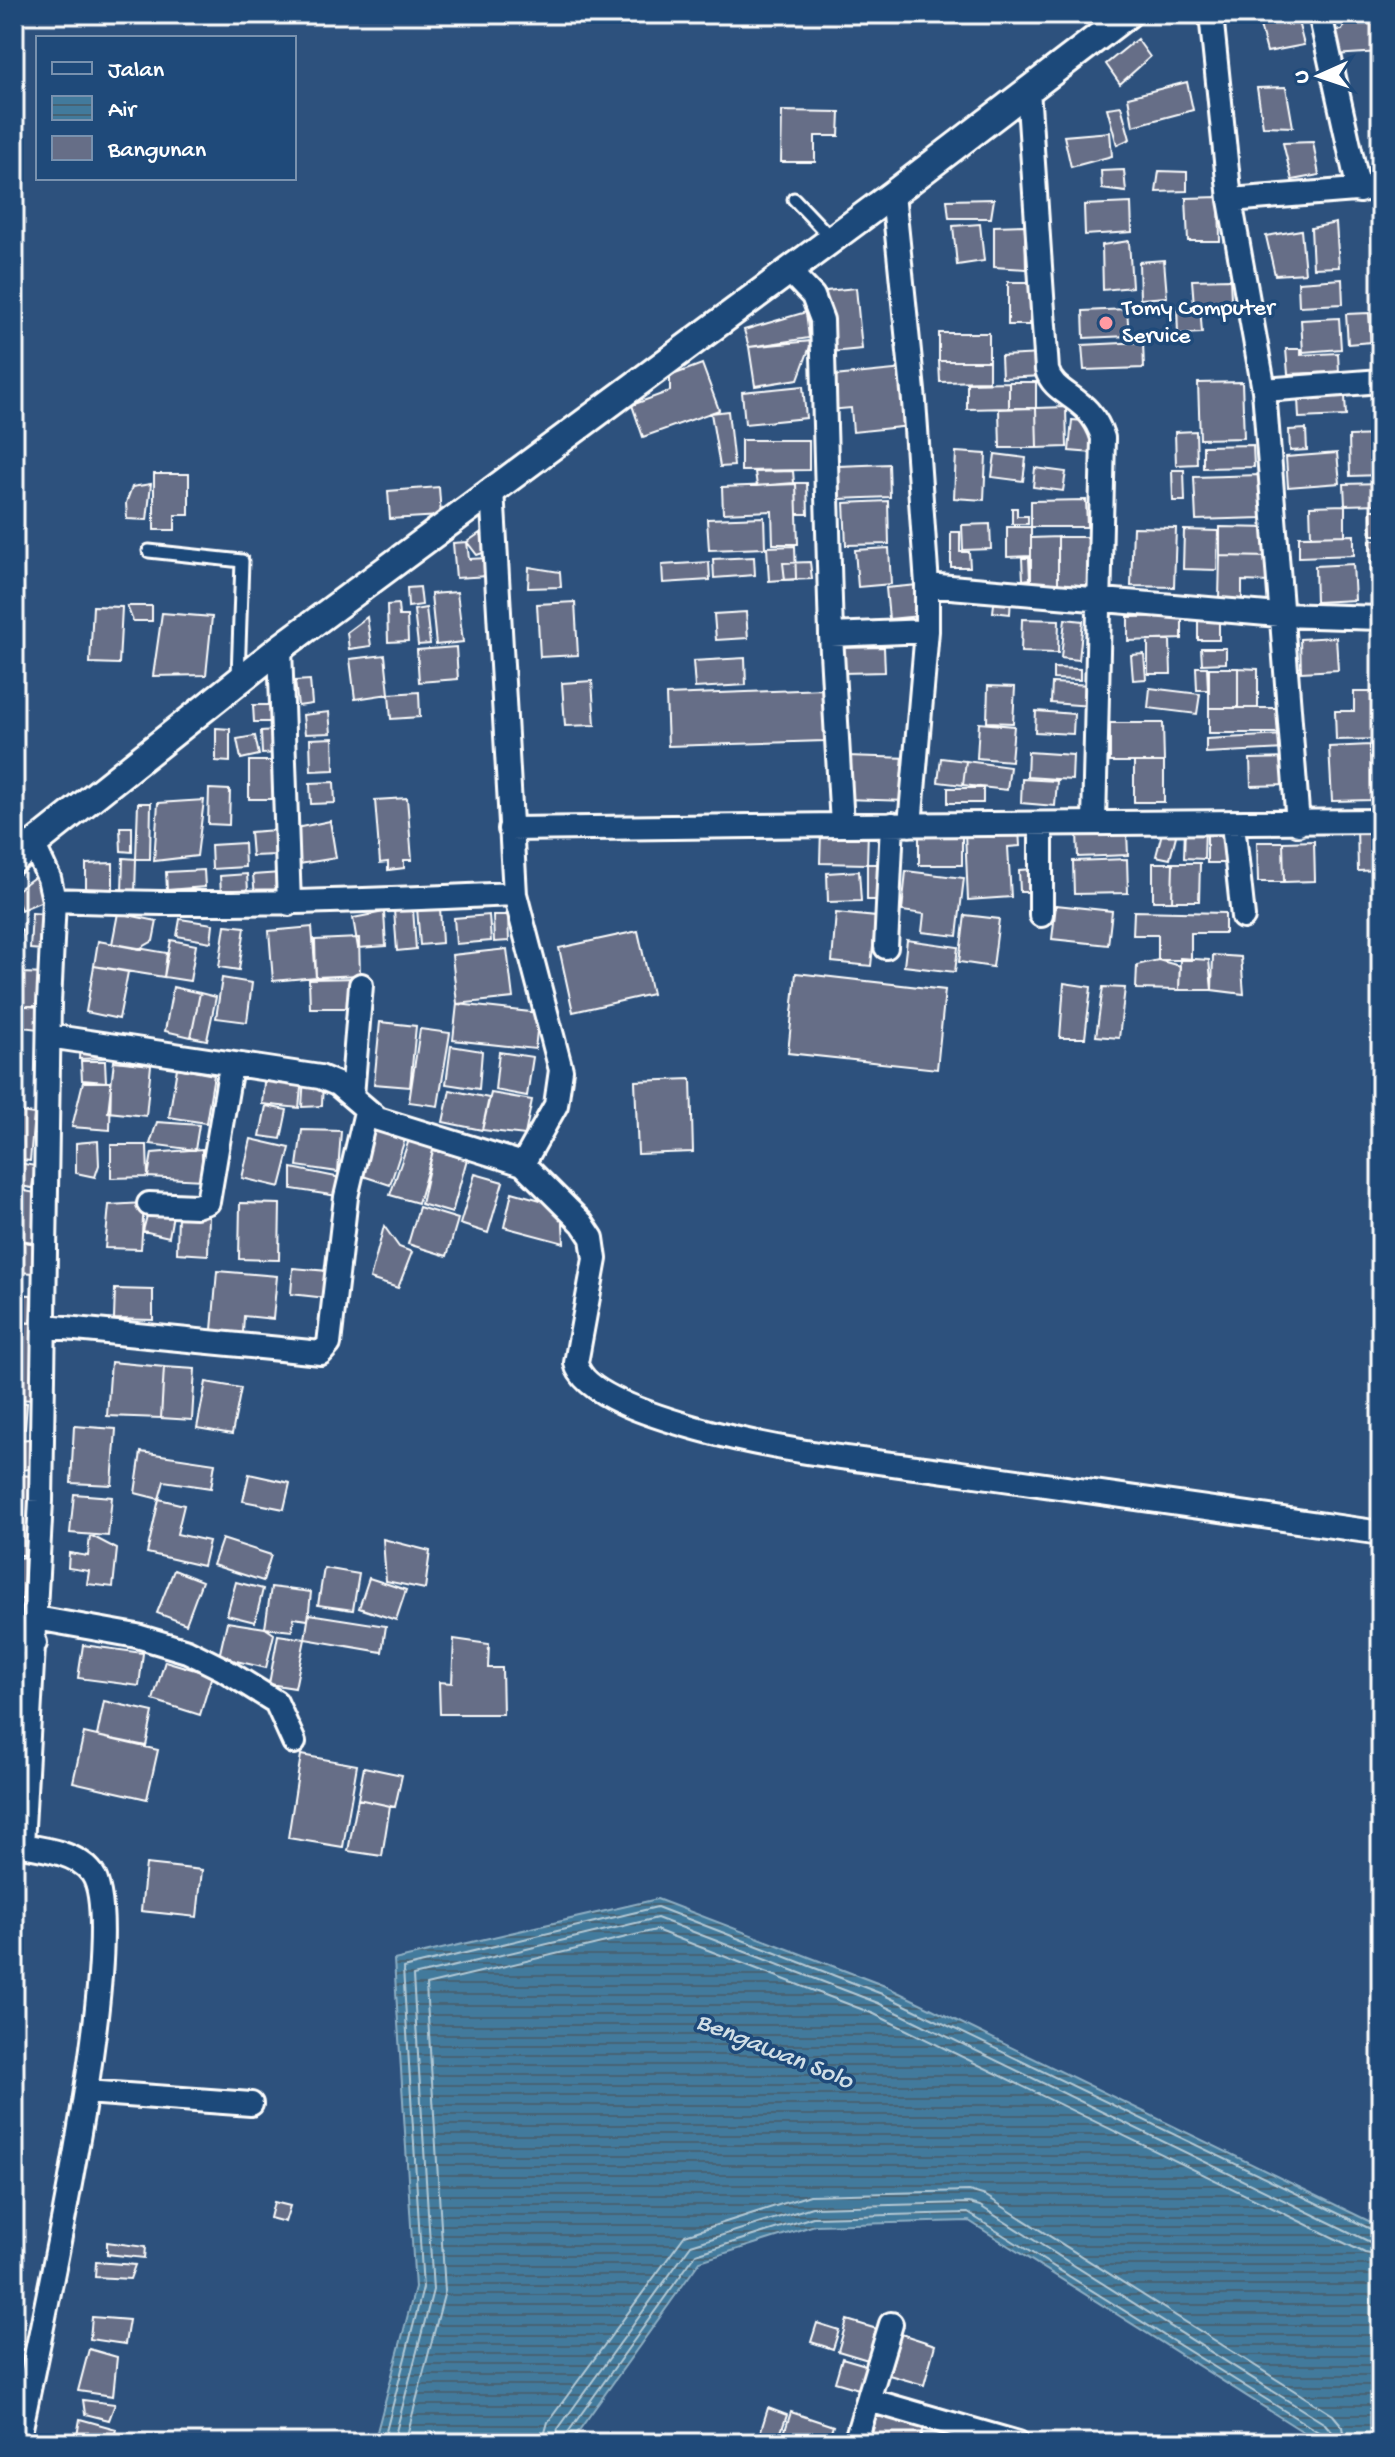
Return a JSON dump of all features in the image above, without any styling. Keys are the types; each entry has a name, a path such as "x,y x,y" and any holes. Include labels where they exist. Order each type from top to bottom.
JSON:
{"street":[{"path":"18,2443 86,2092 100,1987 100,1890 85,1865 68,1856 18,1845 24,1642 36,1618 54,900 49,878 24,852 280,648 893,194 1128,14"},
{"path":"1211,14 1230,200 1264,390 1279,615 1298,824"},
{"path":"1230,200 1370,190 1320,14"},
{"path":"1028,89 1047,370 1053,383 1093,413 1103,438 1094,823"},
{"path":"886,947 927,631 927,585 914,401 893,194"},
{"path":"789,271 813,296 822,320 831,635 842,825"},
{"path":"1264,390 1381,381"},
{"path":"492,489 515,894 561,1070 556,1105 523,1164"},
{"path":"927,585 1279,615 1381,618"},
{"path":"831,635 927,631"},
{"path":"280,648 289,904"},
{"path":"510,829 1381,821"},
{"path":"1233,824 1243,917"},
{"path":"1041,825 1041,915"},
{"path":"54,900 289,904 515,894"},
{"path":"45,1326 321,1353 329,1344 359,1104 361,985"},
{"path":"49,1036 231,1066 320,1077 359,1104 523,1164 574,1214 592,1238 593,1283 576,1363 587,1383 628,1405 700,1429 848,1457 1381,1533"},
{"path":"149,1204 196,1206 208,1202 231,1066"},
{"path":"36,1618 151,1639 223,1669 276,1702 294,1742"},
{"path":"86,2092 251,2104"},
{"path":"855,2443 891,2324"},
{"path":"869,2400 1018,2443"}],"lane":[{"path":"794,199 832,239"},
{"path":"149,551 242,561 238,681"}],"water":[{"name":"Bengawan Solo","path":"657,1899 885,1986 1381,2227 1381,2443 1321,2443 969,2221 815,2225 700,2261 570,2443 374,2443 415,2288 394,1960"}],"building":[{"path":"1257,14 1296,14 1304,45 1267,52"},
{"path":"1368,14 1381,14 1381,52 1333,55 1331,31 1342,30 1345,23 1368,22"},
{"path":"1137,39 1150,57 1120,84 1106,64"},
{"path":"1187,82 1193,110 1133,126 1128,97"},
{"path":"1286,87 1293,127 1263,126 1257,88"},
{"path":"1121,106 1130,139 1117,145 1107,108"},
{"path":"782,111 840,112 839,136 815,136 815,162 781,162"},
{"path":"1110,132 1112,156 1071,167 1064,136"},
{"path":"1381,141 1381,161 1376,162 1373,142"},
{"path":"1313,142 1319,175 1292,180 1283,143"},
{"path":"1124,170 1126,192 1102,189 1101,171"},
{"path":"1159,171 1187,172 1187,191 1156,192"},
{"path":"1219,197 1220,241 1188,241 1186,198"},
{"path":"994,199 991,218 949,218 947,200"},
{"path":"1131,203 1132,232 1085,235 1084,205"},
{"path":"1336,223 1339,267 1313,268 1311,228"},
{"path":"980,224 984,261 957,265 953,226"},
{"path":"1025,225 1026,269 994,267 994,226"},
{"path":"1301,230 1305,273 1275,275 1266,236"},
{"path":"1129,241 1132,287 1103,290 1102,245"},
{"path":"1164,260 1167,297 1140,299 1139,262"},
{"path":"1230,279 1231,299 1194,305 1192,280"},
{"path":"1342,279 1343,304 1299,306 1298,282"},
{"path":"1008,282 1030,282 1030,325 1008,325"},
{"path":"856,288 862,349 831,352 826,291"},
{"path":"1200,305 1202,333 1178,334 1177,306"},
{"name":"Tomy Computer Service","path":"1127,309 1129,336 1084,338 1083,311"},
{"path":"806,312 809,338 749,347 744,330"},
{"path":"1369,313 1371,342 1348,344 1346,314"},
{"path":"1374,316 1381,316 1381,372 1378,372"},
{"path":"1339,318 1341,349 1303,352 1301,320"},
{"path":"939,333 989,333 989,361 939,361"},
{"path":"812,341 798,379 755,386 749,347"},
{"path":"1143,342 1144,368 1084,370 1082,345"},
{"path":"1286,349 1301,349 1301,355 1338,353 1339,372 1288,374"},
{"path":"1042,354 1043,376 1002,378 1001,356"},
{"path":"939,361 989,361 989,381 940,382"},
{"path":"702,364 719,410 643,437 632,405 670,391 670,376"},
{"path":"904,369 910,426 853,432 851,408 817,411 814,378"},
{"path":"1009,382 1009,408 967,409 967,383"},
{"path":"1009,382 1036,382 1036,408 1009,408"},
{"path":"1242,382 1244,438 1200,439 1198,383"},
{"path":"803,386 806,418 745,424 742,392"},
{"path":"1345,396 1346,416 1299,418 1298,398"},
{"path":"1066,407 1067,447 1037,448 1036,408"},
{"path":"1036,408 1037,448 1000,448 999,409"},
{"path":"728,411 734,466 720,467 711,413"},
{"path":"1072,420 1096,422 1093,453 1069,451"},
{"path":"1306,429 1307,450 1290,451 1289,430"},
{"path":"1196,431 1197,464 1176,465 1175,432"},
{"path":"1381,435 1381,475 1350,476 1349,436"},
{"path":"741,440 809,440 809,470 741,471"},
{"path":"1253,445 1254,467 1203,468 1203,446"},
{"path":"956,452 986,454 984,500 954,498"},
{"path":"1337,453 1340,483 1288,487 1286,457"},
{"path":"995,454 1026,458 1023,481 992,477"},
{"path":"889,464 890,497 839,499 838,466"},
{"path":"1035,468 1066,472 1063,491 1033,487"},
{"path":"1172,470 1184,470 1185,501 1173,501"},
{"path":"793,471 794,483 757,486 755,472"},
{"path":"154,474 189,474 189,515 175,515 175,530 154,530"},
{"path":"1260,475 1262,518 1196,520 1194,477"},
{"path":"796,483 807,483 808,514 797,514"},
{"path":"1380,483 1380,504 1345,505 1344,484"},
{"path":"151,484 147,520 127,519 126,503 132,487"},
{"path":"796,484 798,544 773,544 772,511 723,513 722,487"},
{"path":"439,487 441,516 390,519 388,491"},
{"path":"1086,500 1087,527 1031,527 1031,501"},
{"path":"888,501 889,544 846,545 844,503"},
{"path":"1345,505 1345,535 1311,536 1310,506"},
{"path":"1012,508 1017,508 1017,516 1028,516 1028,524 1012,524"},
{"path":"1371,510 1381,510 1381,535 1372,535"},
{"path":"764,517 765,548 709,550 707,519"},
{"path":"990,524 991,549 963,550 962,525"},
{"path":"1007,527 1031,527 1031,556 1007,557"},
{"path":"1133,527 1176,528 1174,587 1131,586"},
{"path":"1220,527 1271,528 1271,557 1220,556"},
{"path":"1184,530 1218,531 1217,570 1183,569"},
{"path":"951,532 960,532 960,552 969,552 970,567 951,567"},
{"path":"480,533 491,550 477,555 467,542"},
{"path":"1354,535 1354,555 1299,557 1299,536"},
{"path":"1058,537 1058,585 1031,586 1031,538"},
{"path":"1058,537 1088,537 1089,585 1058,585"},
{"path":"1370,540 1381,540 1381,574 1371,574"},
{"path":"467,542 469,559 487,558 488,576 456,578 453,543"},
{"path":"795,546 796,579 769,581 767,547"},
{"path":"889,548 891,584 858,587 855,550"},
{"path":"1220,556 1271,557 1271,582 1242,581 1242,600 1219,599"},
{"path":"754,557 755,575 714,578 713,559"},
{"path":"1022,558 1029,558 1030,579 1023,580"},
{"path":"709,562 710,580 663,583 662,565"},
{"path":"810,562 812,579 785,580 783,563"},
{"path":"1353,564 1355,600 1316,602 1315,566"},
{"path":"529,567 560,572 561,587 528,588"},
{"path":"917,585 920,616 889,619 886,588"},
{"path":"420,587 422,605 408,607 407,588"},
{"path":"457,592 463,642 436,645 431,594"},
{"path":"995,596 1011,597 1010,614 993,612"},
{"path":"575,602 578,655 540,657 537,604"},
{"path":"398,604 399,616 407,616 408,641 388,642 387,605"},
{"path":"93,606 122,607 119,664 90,663"},
{"path":"127,606 152,606 152,621 133,621"},
{"path":"426,608 430,644 418,645 414,610"},
{"path":"746,612 748,638 716,640 714,614"},
{"path":"162,613 212,617 206,675 153,676"},
{"path":"1182,616 1182,639 1128,641 1128,617"},
{"path":"367,617 371,646 349,649 347,632"},
{"path":"1198,618 1219,618 1219,640 1198,640"},
{"path":"1022,619 1059,620 1058,653 1021,652"},
{"path":"1065,619 1083,621 1079,660 1061,658"},
{"path":"1336,637 1338,670 1301,672 1300,639"},
{"path":"1148,640 1170,640 1171,674 1148,674"},
{"path":"456,647 458,679 419,682 417,650"},
{"path":"884,647 885,672 842,673 841,648"},
{"path":"1201,648 1226,648 1226,663 1202,664"},
{"path":"1144,654 1146,679 1133,680 1131,655"},
{"path":"385,655 389,694 355,699 350,659"},
{"path":"745,658 746,685 695,688 693,661"},
{"path":"1196,667 1207,667 1208,690 1197,690"},
{"path":"1053,668 1080,669 1080,680 1053,679"},
{"path":"1209,668 1238,668 1238,708 1209,708"},
{"path":"1238,668 1258,669 1258,708 1238,708"},
{"path":"310,680 312,704 298,706 295,681"},
{"path":"592,681 595,725 565,726 562,683"},
{"path":"1052,683 1092,685 1091,706 1051,703"},
{"path":"988,686 1015,687 1013,723 987,722"},
{"path":"1150,688 1200,694 1197,714 1148,708"},
{"path":"824,689 825,741 668,746 666,695"},
{"path":"419,692 420,717 391,719 389,694"},
{"path":"1354,692 1380,692 1381,739 1336,740 1335,711 1354,711"},
{"path":"253,705 271,705 272,722 254,722"},
{"path":"1209,708 1278,708 1278,733 1209,733"},
{"path":"1036,711 1074,714 1073,734 1035,732"},
{"path":"329,712 331,733 305,734 303,715"},
{"path":"979,723 1014,726 1011,761 977,758"},
{"path":"1110,723 1163,723 1164,762 1110,762"},
{"path":"216,728 230,729 230,762 216,761"},
{"path":"275,730 277,753 262,754 261,731"},
{"path":"1284,735 1285,749 1206,753 1206,739"},
{"path":"255,736 259,755 241,759 237,739"},
{"path":"333,738 334,770 311,771 310,739"},
{"path":"1371,743 1381,743 1381,765 1372,766"},
{"path":"1370,745 1372,800 1332,801 1329,747"},
{"path":"1028,752 1073,755 1072,780 1027,777"},
{"path":"846,756 910,758 908,801 844,799"},
{"path":"941,758 966,761 963,785 938,782"},
{"path":"1289,758 1289,785 1251,786 1250,759"},
{"path":"249,761 277,761 277,799 249,799"},
{"path":"966,761 1010,767 1007,790 963,785"},
{"path":"1134,762 1164,762 1164,802 1134,802"},
{"path":"1022,779 1057,781 1055,806 1021,803"},
{"path":"334,782 335,803 311,804 310,783"},
{"path":"948,788 983,788 983,803 948,803"},
{"path":"209,789 230,790 229,825 208,824"},
{"path":"407,798 412,860 404,860 404,868 388,870 388,862 380,863 375,800"},
{"path":"204,800 197,856 154,861 158,803"},
{"path":"138,803 151,803 150,859 136,859"},
{"path":"330,821 336,858 287,866 286,830"},
{"path":"1164,825 1178,828 1170,859 1156,856"},
{"path":"1185,826 1205,827 1204,859 1184,858"},
{"path":"1381,826 1381,870 1358,871 1357,827"},
{"path":"120,827 132,827 132,852 121,851"},
{"path":"1207,827 1232,827 1232,863 1207,863"},
{"path":"821,829 868,830 867,864 820,863"},
{"path":"1019,829 1020,846 1008,847 1011,897 968,900 965,832"},
{"path":"276,830 277,855 252,856 250,832"},
{"path":"1077,832 1127,832 1128,855 1078,857"},
{"path":"919,835 962,835 962,865 919,865"},
{"path":"1314,841 1315,881 1284,882 1283,842"},
{"path":"1257,842 1283,842 1284,882 1258,882"},
{"path":"244,843 245,867 212,869 211,845"},
{"path":"123,858 136,859 135,894 122,893"},
{"path":"1127,859 1128,893 1074,894 1073,861"},
{"path":"113,863 113,890 86,890 86,864"},
{"path":"1153,863 1173,863 1172,901 1153,901"},
{"path":"1173,863 1200,863 1199,901 1172,901"},
{"path":"867,864 885,864 885,900 867,900"},
{"path":"1035,869 1036,892 1020,892 1019,870"},
{"path":"204,870 205,887 167,890 166,872"},
{"path":"859,871 861,901 828,902 827,873"},
{"path":"906,871 964,878 957,936 922,932 924,914 902,911"},
{"path":"280,873 281,894 255,896 253,875"},
{"path":"247,874 248,891 221,893 220,876"},
{"path":"36,876 45,900 21,910 14,892"},
{"path":"1056,905 1112,911 1108,945 1052,939"},
{"path":"440,907 442,943 420,945 417,908"},
{"path":"413,909 416,949 397,951 394,910"},
{"path":"1134,911 1225,913 1225,933 1191,933 1191,960 1158,960 1158,935 1133,935"},
{"path":"384,912 386,946 358,948 353,918"},
{"path":"32,913 45,914 43,950 30,949"},
{"path":"118,913 157,921 153,941 139,949 112,944"},
{"path":"836,913 876,917 871,966 832,962"},
{"path":"489,915 491,941 456,944 454,918"},
{"path":"493,915 508,915 509,941 494,942"},
{"path":"965,915 999,919 993,967 959,962"},
{"path":"180,919 213,924 211,942 177,936"},
{"path":"225,925 245,927 239,970 219,967"},
{"path":"312,927 316,977 273,981 269,931"},
{"path":"14,930 22,930 17,988 14,988"},
{"path":"638,931 652,994 573,1012 559,948"},
{"path":"359,938 360,975 316,977 315,940"},
{"path":"171,940 196,945 190,981 164,977"},
{"path":"907,940 958,947 955,972 904,966"},
{"path":"98,941 167,953 164,977 94,966"},
{"path":"507,949 513,998 457,1004 452,955"},
{"path":"1213,955 1241,957 1244,994 1212,990"},
{"path":"1180,958 1209,960 1212,990 1179,990"},
{"path":"1158,960 1180,966 1179,990 1136,989 1137,965"},
{"path":"94,966 128,972 119,1019 86,1012"},
{"path":"21,973 47,974 45,1006 16,1006"},
{"path":"796,973 945,990 937,1069 788,1053"},
{"path":"222,978 252,983 247,1022 216,1018"},
{"path":"359,978 360,1008 310,1008 309,979"},
{"path":"1064,983 1091,987 1085,1038 1060,1038"},
{"path":"173,987 200,993 191,1037 165,1031"},
{"path":"1103,987 1125,988 1119,1038 1096,1036"},
{"path":"200,993 216,997 207,1040 191,1037"},
{"path":"457,1004 539,1013 535,1049 453,1040"},
{"path":"14,1005 40,1007 38,1029 14,1026"},
{"path":"380,1022 416,1026 410,1087 374,1084"},
{"path":"420,1029 450,1033 438,1106 409,1102"},
{"path":"80,1042 107,1045 106,1058 79,1059"},
{"path":"451,1046 482,1051 479,1089 446,1084"},
{"path":"499,1052 533,1057 527,1096 495,1090"},
{"path":"81,1061 105,1061 106,1082 82,1080"},
{"path":"114,1061 151,1065 146,1116 108,1112"},
{"path":"177,1068 214,1075 206,1123 169,1117"},
{"path":"265,1072 302,1077 299,1108 262,1104"},
{"path":"304,1076 323,1078 322,1106 302,1107"},
{"path":"691,1079 693,1152 638,1154 635,1081"},
{"path":"83,1082 111,1082 110,1130 72,1127"},
{"path":"450,1090 489,1098 482,1130 443,1122"},
{"path":"491,1093 532,1100 525,1135 482,1130"},
{"path":"266,1106 287,1110 281,1139 260,1136"},
{"path":"14,1111 34,1114 30,1161 14,1159"},
{"path":"157,1122 199,1125 195,1150 150,1144"},
{"path":"377,1123 407,1133 390,1185 360,1175"},
{"path":"302,1130 341,1131 338,1172 297,1166"},
{"path":"411,1134 436,1141 418,1203 390,1195"},
{"path":"251,1139 290,1148 280,1187 242,1178"},
{"path":"98,1141 99,1165 95,1177 76,1173 76,1143"},
{"path":"111,1145 147,1145 148,1177 111,1178"},
{"path":"202,1149 202,1180 148,1177 152,1153"},
{"path":"433,1150 467,1159 452,1213 421,1204"},
{"path":"14,1162 35,1166 32,1188 14,1185"},
{"path":"292,1168 346,1179 344,1197 292,1189"},
{"path":"475,1174 503,1182 488,1233 460,1224"},
{"path":"14,1189 41,1194 33,1242 14,1239"},
{"path":"512,1192 562,1206 564,1243 504,1227"},
{"path":"144,1203 141,1249 105,1248 109,1205"},
{"path":"240,1203 280,1204 279,1260 239,1259"},
{"path":"419,1207 458,1219 447,1256 408,1244"},
{"path":"149,1208 174,1209 169,1237 143,1231"},
{"path":"178,1213 209,1214 208,1255 177,1253"},
{"path":"384,1226 399,1247 412,1252 398,1288 370,1279"},
{"path":"14,1241 39,1244 36,1273 14,1272"},
{"path":"293,1268 328,1271 326,1298 291,1294"},
{"path":"217,1271 277,1276 273,1319 244,1316 243,1333 212,1330"},
{"path":"115,1289 153,1290 153,1320 114,1319"},
{"path":"14,1294 31,1295 30,1323 14,1322"},
{"path":"14,1322 39,1323 37,1400 14,1399"},
{"path":"111,1362 164,1367 161,1418 107,1416"},
{"path":"164,1367 195,1369 192,1420 161,1418"},
{"path":"206,1382 241,1388 232,1434 197,1428"},
{"path":"14,1402 27,1403 25,1429 14,1428"},
{"path":"74,1426 116,1429 112,1485 71,1483"},
{"path":"31,1439 32,1469 14,1470 14,1440"},
{"path":"141,1452 215,1463 211,1488 164,1481 159,1499 135,1493"},
{"path":"249,1474 290,1483 284,1509 243,1501"},
{"path":"14,1475 35,1476 34,1555 14,1555"},
{"path":"74,1494 112,1497 108,1536 70,1533"},
{"path":"159,1499 184,1505 177,1534 209,1541 203,1566 147,1553"},
{"path":"90,1535 117,1549 113,1587 87,1584 89,1571 68,1568 69,1553 88,1556"},
{"path":"222,1539 271,1555 263,1581 213,1565"},
{"path":"383,1539 430,1551 425,1589 386,1581"},
{"path":"28,1557 29,1599 14,1599 14,1558"},
{"path":"324,1568 359,1574 353,1610 318,1605"},
{"path":"174,1570 202,1581 186,1624 157,1613"},
{"path":"369,1578 406,1590 396,1620 359,1608"},
{"path":"236,1582 263,1589 255,1622 227,1615"},
{"path":"271,1587 311,1592 308,1620 294,1618 292,1631 265,1628"},
{"path":"14,1599 29,1599 27,1629 14,1628"},
{"path":"309,1614 386,1626 382,1652 305,1639"},
{"path":"227,1622 265,1628 274,1634 266,1668 219,1657"},
{"path":"278,1635 305,1639 295,1688 269,1684"},
{"path":"454,1639 489,1644 488,1668 502,1668 503,1714 440,1714 439,1682 452,1683"},
{"path":"83,1645 143,1653 139,1686 78,1678"},
{"path":"25,1650 28,1718 14,1718 14,1651"},
{"path":"165,1661 212,1675 200,1715 153,1700"},
{"path":"104,1701 153,1712 146,1746 97,1736"},
{"path":"84,1733 158,1750 147,1799 73,1782"},
{"path":"301,1755 357,1765 343,1847 288,1838"},
{"path":"364,1767 402,1775 395,1807 358,1799"},
{"path":"358,1799 390,1806 382,1856 348,1851"},
{"path":"146,1864 202,1870 197,1917 141,1911"},
{"path":"274,2202 290,2206 285,2222 270,2218"},
{"path":"107,2242 145,2247 144,2258 107,2254"},
{"path":"96,2262 135,2265 130,2279 95,2277"},
{"path":"92,2317 129,2320 125,2344 90,2339"},
{"path":"847,2320 877,2329 868,2360 838,2351"},
{"path":"817,2323 839,2330 833,2349 811,2342"},
{"path":"901,2334 935,2345 924,2385 889,2375"},
{"path":"89,2349 117,2357 113,2396 78,2391"},
{"path":"842,2358 869,2366 862,2390 835,2382"},
{"path":"83,2400 115,2404 109,2420 85,2414"},
{"path":"768,2408 787,2415 777,2443 757,2443"},
{"path":"791,2412 833,2426 827,2443 781,2443"},
{"path":"877,2415 924,2428 919,2443 888,2443 871,2438"},
{"path":"80,2419 116,2429 113,2443 76,2441"}],"place":[{"name":"Tomy Computer Service","path":"1106,323"}]}
